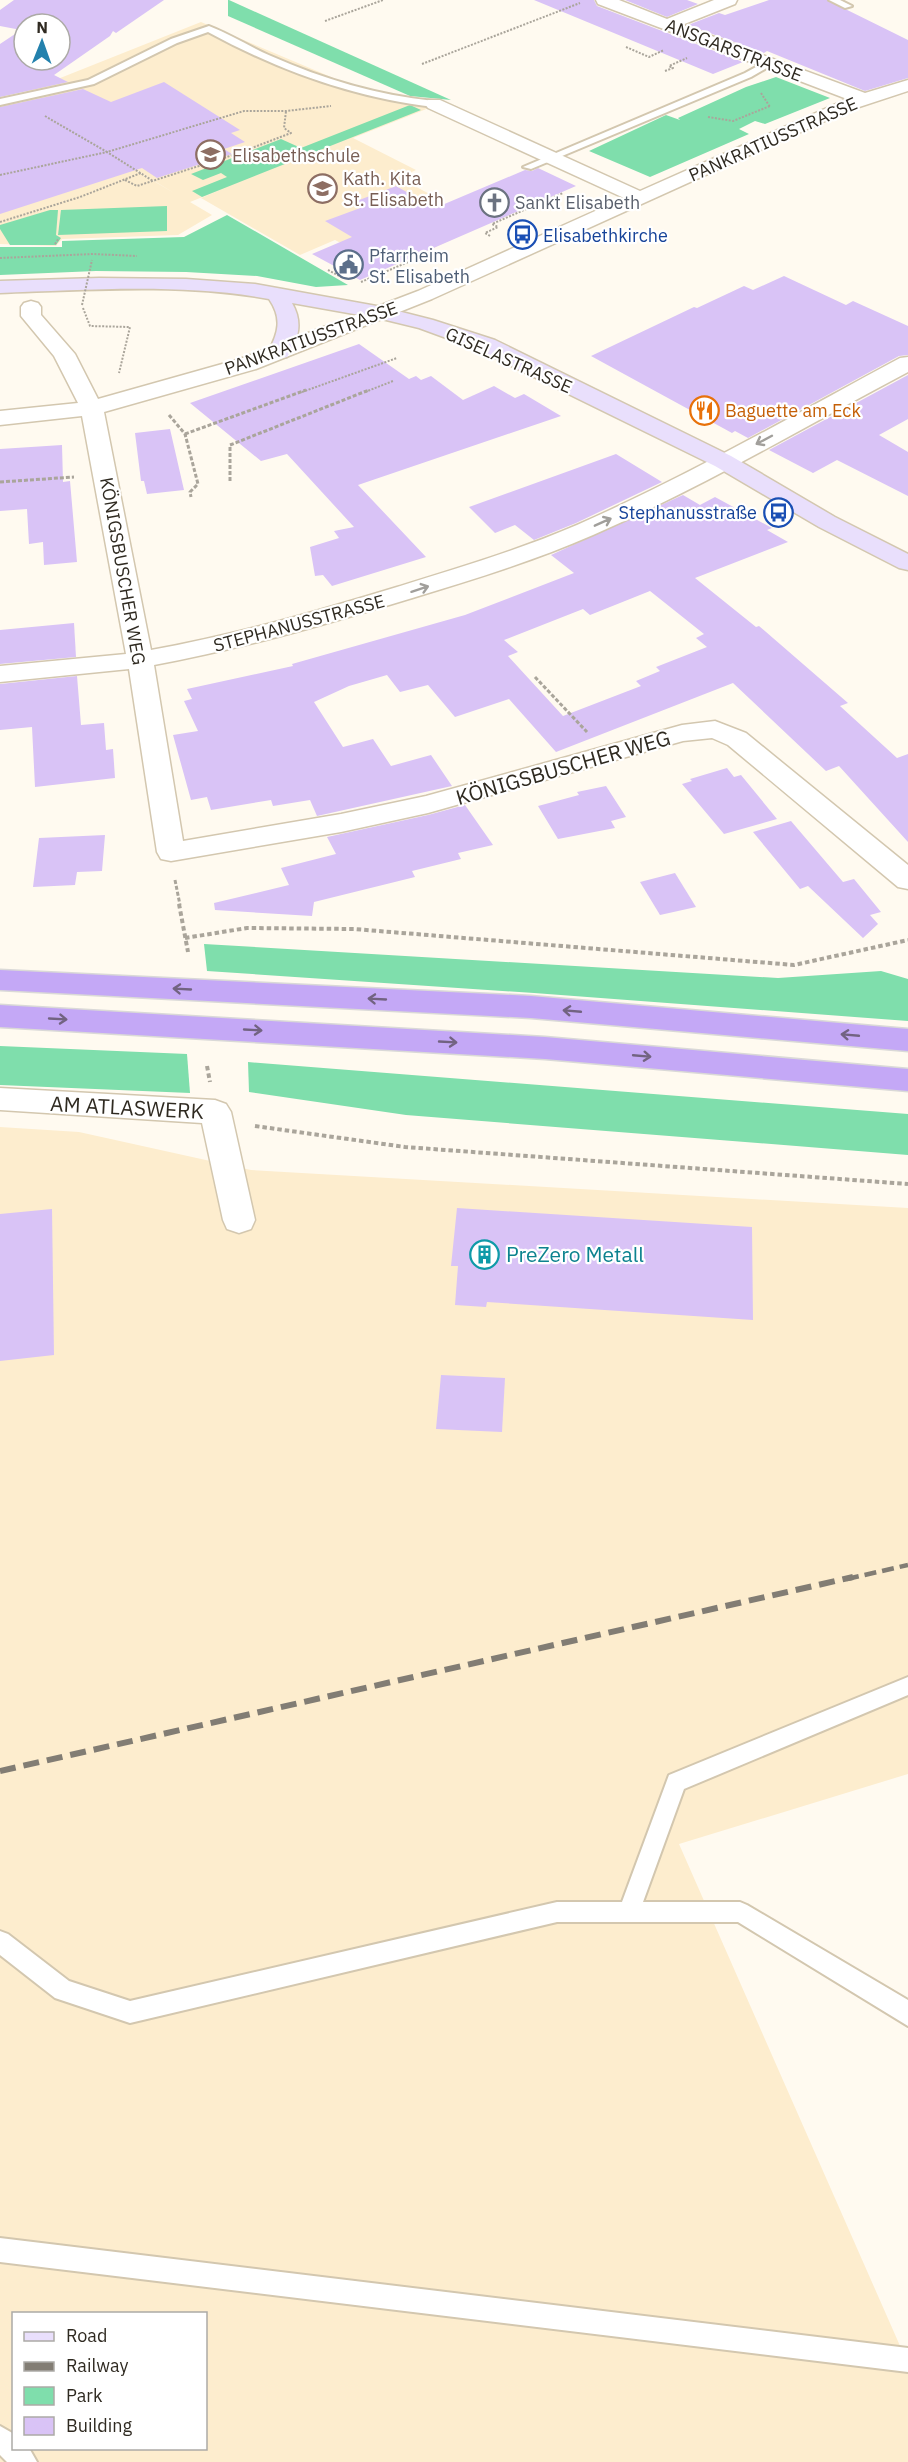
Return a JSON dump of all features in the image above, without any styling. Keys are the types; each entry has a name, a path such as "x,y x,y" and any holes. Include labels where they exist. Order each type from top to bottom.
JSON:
{"highway":[{"path":"0,980 531,1007 908,1040"},
{"path":"0,1016 545,1048 908,1080"}],"main road":[{"name":"GISELASTRASSE","path":"0,287 99,284 186,285 276,294 382,313 438,328 487,345 723,460 827,522 908,563"},
{"path":"276,294 288,310 290,323 290,334 279,352"}],"street":[{"name":"ANSGARSTRASSE","path":"604,0 767,64 864,99"},
{"path":"669,24 729,0"},
{"name":"PANKRATIUSSTRASSE","path":"0,418 92,408 248,364 382,313 864,99 908,85"},
{"path":"434,104 640,198"},
{"name":"KÖNIGSBUSCHER WEG","path":"31,307 31,316 64,354 92,408 140,660 171,852 340,823 428,804 682,733 715,729 737,739 908,880"},
{"name":"STEPHANUSSTRASSE","path":"0,674 140,660 211,647 304,623 494,565 621,514 908,363"},
{"name":"AM ATLASWERK","path":"0,1099 215,1112 239,1220"}],"lane":[{"path":"833,0 848,6"},
{"path":"0,102 105,77 142,56 209,29 237,45 325,79 379,96 434,104"},
{"path":"528,166 748,75 767,64"},
{"path":"629,1912 676,1782 908,1686"},
{"path":"1,1945 63,1990 130,2012 557,1912 740,1912 901,2008 908,2015"},
{"path":"0,2250 908,2360"},
{"path":"0,2438 12,2450"},
{"path":"12,2450 25,2462"}],"path":[{"path":"324,21 383,0"},
{"path":"422,64 589,0"},
{"path":"626,47 649,57 668,49"},
{"path":"665,71 673,68 669,66 689,58 678,53"},
{"path":"760,91 774,112"},
{"path":"0,175 107,152 244,111 324,108 379,96"},
{"path":"16,99 153,181"},
{"path":"700,115 733,121 770,106"},
{"path":"125,180 137,186 236,154 291,133 284,128 286,111"},
{"path":"0,222 141,173"},
{"path":"55,244 59,238"},
{"path":"0,258 93,254 138,256"},
{"path":"355,284 425,255 440,262"},
{"path":"92,260 82,305 90,326 130,327 116,387 92,408"},
{"path":"327,270 346,280"},
{"path":"185,434 397,358"},
{"path":"230,481 230,445 393,381"},
{"path":"182,428 198,484 190,492 191,496"},
{"path":"0,482 105,475"},
{"path":"536,677 607,755"},
{"path":"171,852 188,952"},
{"path":"185,938 247,928 354,929 794,965 908,940"},
{"path":"215,1112 261,1128 405,1147 908,1184"}],"shaded area":[{"path":"201,22 388,101 429,108 353,138 416,170 399,178 445,202 435,207 476,228 425,252 394,237 356,251 335,240 300,255 201,198 230,186 190,202 212,215 178,235 62,239 56,246 0,244 0,101 11,97 174,193 15,96"},
{"path":"0,1127 79,1132 251,1170 908,1208 908,1774 679,1844 908,2364 908,2462 0,2462"}],"green space":[{"path":"228,0 451,100 410,96 228,16"},
{"path":"776,77 830,98 765,124 755,121 739,129 749,134 650,177 589,151 666,115 680,120 678,118 746,87"},
{"path":"410,105 421,110 202,197 192,191 227,177 221,173 203,180 191,174 281,139 301,148"},
{"path":"167,206 167,231 58,235 61,210"},
{"path":"50,210 58,210 56,235 61,238 56,245 10,245 0,229 0,225"},
{"path":"227,215 348,285 316,287 257,276 186,272 96,271 0,275 0,247 62,247 62,241 184,237"},
{"path":"204,944 778,978 881,971 908,979 908,1021 207,971"},
{"path":"0,1046 187,1054 190,1093 0,1085"},
{"path":"248,1062 908,1114 908,1155 406,1115 249,1092"}],"building":[{"path":"14,0 164,0 116,33 113,31 110,36 72,62 72,12 12,12 12,28 0,26 0,10"},
{"path":"534,0 594,0 597,6 743,62 713,74"},
{"path":"625,0 687,0 698,4 667,17"},
{"path":"769,0 827,0 908,40 908,78 865,91 767,51 764,53 688,25 719,13 725,15"},
{"path":"12,36 12,72 58,72 54,75 68,82 0,97 0,44"},
{"path":"164,82 240,130 231,133 245,142 224,149 232,154 157,178 142,168 0,214 0,107 83,89 111,102"},
{"path":"538,168 576,186 360,280 312,254 352,237 325,221 363,207 354,202 396,186 435,208 525,170 532,171"},
{"path":"784,276 846,305 853,301 908,326 908,355 899,356 748,438 735,431 732,433 591,356 744,286 753,290"},
{"path":"359,344 409,379 416,376 421,380 431,376 463,400 494,386 515,398 524,394 561,416 358,485 426,557 332,586 323,575 315,576 310,547 339,538 334,531 354,527 287,454 261,461 190,403"},
{"path":"908,375 908,419 879,435 908,452 908,496 837,460 813,473 769,450"},
{"path":"170,429 184,490 147,494 144,481 141,481 135,433"},
{"path":"62,445 63,482 70,481 77,562 44,565 43,542 29,544 27,509 0,511 0,449"},
{"path":"616,454 662,482 576,523 534,540 515,525 495,533 469,507"},
{"path":"683,495 700,505 715,497 772,528 767,530 788,542 695,578 756,627 759,626 848,703 840,706 897,758 908,754 908,842 839,766 826,771 733,683 556,752 509,699 455,717 428,685 400,692 387,675 349,686 314,702 343,747 373,739 391,766 431,755 452,786 317,816 310,800 273,806 271,800 211,810 207,797 191,800 173,735 198,731 184,701 192,699 187,689 293,666 292,664 465,615 574,573 551,555","holes":["650,591 704,634 696,638 707,647 656,667 660,671 636,681 641,686 563,716 508,656 518,652 504,640 583,609 590,615"]},
{"path":"74,623 76,657 0,664 0,630"},
{"path":"77,676 81,725 104,723 106,750 113,749 115,778 35,787 32,727 0,730 0,684"},
{"path":"727,768 734,777 741,775 777,819 724,834 682,784 692,781 690,779"},
{"path":"606,786 626,817 611,821 615,828 558,839 538,806 579,795 577,792"},
{"path":"465,805 493,845 458,853 461,859 412,871 415,877 314,902 312,916 215,910 214,903 289,885 281,868 336,854 327,837"},
{"path":"791,821 843,882 854,879 881,912 870,915 878,924 863,938 808,886 800,889 753,832"},
{"path":"105,835 102,871 77,872 75,885 33,887 39,838"},
{"path":"675,873 696,907 660,915 640,882"},
{"path":"457,1208 752,1227 753,1320 487,1302 486,1307 455,1305 458,1266 451,1266"},
{"path":"52,1209 54,1355 0,1361 0,1214"},
{"path":"441,1375 505,1378 502,1432 436,1429"}],"railway":[{"path":"847,1579 908,1565"},
{"path":"0,1771 853,1577"}],"place":[{"name":"Elisabethschule","path":"211,155"},
{"name":"Kath. Kita St. Elisabeth","path":"322,188"},
{"name":"Sankt Elisabeth","path":"494,202"},
{"name":"Elisabethkirche","path":"522,235"},
{"name":"Pfarrheim St. Elisabeth","path":"348,265"},
{"name":"Baguette am Eck","path":"704,410"},
{"name":"Stephanusstraße","path":"778,512"},
{"name":"PreZero Metall","path":"485,1254"}]}
